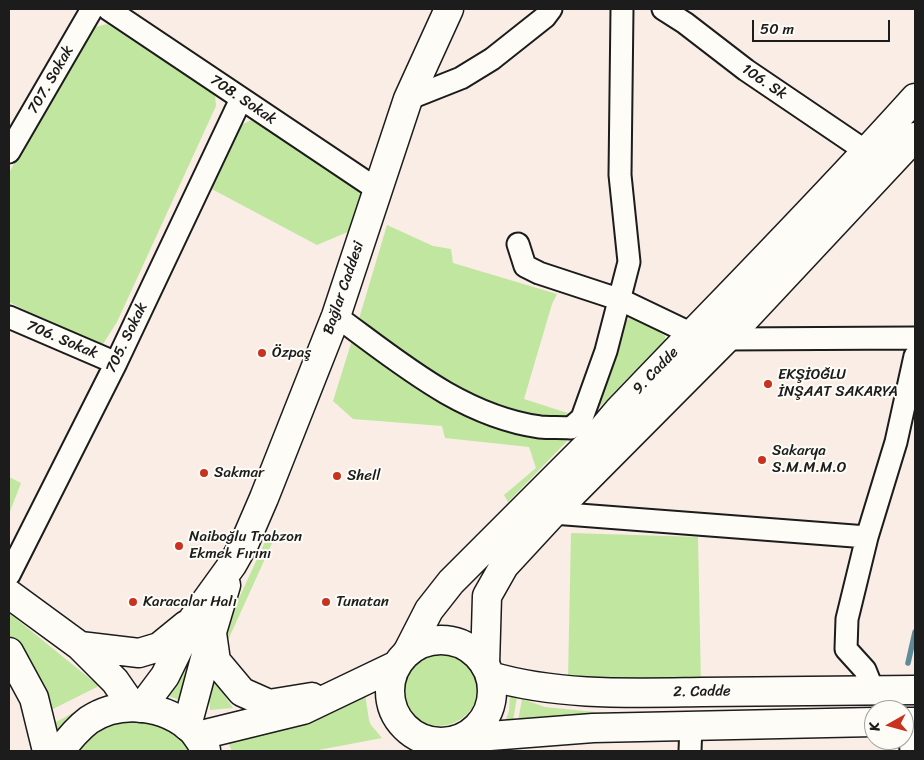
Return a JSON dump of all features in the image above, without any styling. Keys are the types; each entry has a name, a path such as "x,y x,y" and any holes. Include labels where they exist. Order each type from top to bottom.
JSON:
{"main road":[{"name":"Bağlar Caddesi","path":"202,625 245,542 273,478 336,316 408,99 449,9"},
{"name":"9. Cadde","path":"403,658 429,610 451,582 596,437 618,411 867,152 915,98"},
{"name":"9. Cadde","path":"488,670 486,596 504,566 553,513 726,339 915,137"},
{"path":"9,594 80,646 115,681 137,708"},
{"path":"202,625 216,661 242,692 269,704 336,693"},
{"path":"80,646 139,653 160,647 202,625"},
{"path":"137,708 165,676 202,625"},
{"path":"197,738 202,625"},
{"path":"197,738 303,710 403,658 424,642 441,640 459,643 474,652 488,670 492,690 491,704 485,718 476,729 450,743 420,738 405,729 395,715 390,698 391,681 403,658"},
{"path":"9,652 34,698 47,751"},
{"name":"2. Cadde","path":"488,670 518,684 562,690 599,692 915,690"},
{"path":"60,751 72,734 90,720 110,711 137,708 152,709 171,716 197,738"},
{"path":"403,751 450,743 593,728 690,738 864,723"}],"street":[{"name":"707. Sokak","path":"9,152 92,9"},
{"name":"708. Sokak","path":"108,9 378,190"},
{"path":"408,99 461,78 492,59 545,17 551,9"},
{"path":"336,316 436,387 473,407 507,419 540,427 571,428 582,418 606,351 621,300 629,262 620,175 622,9"},
{"name":"106. Sk","path":"663,9 746,70 867,152"},
{"name":"705. Sokak","path":"9,575 116,363 241,99"},
{"path":"518,244 525,266 539,273 621,300 692,334"},
{"name":"706. Sokak","path":"9,317 116,363"},
{"path":"726,339 915,338"},
{"path":"872,690 866,670 846,649 847,619 866,536 896,442 915,356"},
{"path":"553,513 866,536"}],"green space":[{"path":"107,24 215,95 216,106 117,322 103,344 92,344 9,302 9,173 84,30"},
{"path":"251,120 353,183 362,197 350,231 317,245 208,187 234,129"},
{"path":"387,225 433,246 451,249 453,263 557,294 552,304 524,399 577,416 567,423 475,402 358,322"},
{"path":"636,315 665,336 665,340 589,418 588,415 625,323 630,317"},
{"path":"354,334 401,368 571,437 508,502 504,495 536,468 529,447 445,438 442,426 353,419 333,401"},
{"path":"9,477 21,483 9,514"},
{"path":"571,533 698,537 701,685 568,678"},
{"path":"268,535 272,535 274,539 229,638 224,638 223,633"},
{"path":"9,613 99,686 47,712 9,641"},
{"path":"439,648 454,651 471,665 475,672 478,687 475,702 461,719 454,723 439,726 424,723 407,709 403,702 400,687 403,672 417,655 424,651"},
{"path":"186,666 192,668 190,704 166,695"},
{"path":"216,683 233,708 210,710 208,685"},
{"path":"510,693 517,697 512,727 505,722 509,711"},
{"path":"108,694 110,696 60,734 56,731 56,722"},
{"path":"365,694 369,720 382,738 313,751 232,751 225,736 323,715 343,707"},
{"path":"522,699 545,707 605,713 605,718 517,726"},
{"path":"138,720 164,726 177,733 196,751 79,751 91,738 105,729"}],"waterway":[{"path":"908,663 915,632"}],"place":[{"name":"Özpaş","path":"262,353"},
{"name":"EKŞİOĞLU İNŞAAT SAKARYA","path":"768,384"},
{"name":"Sakarya S.M.M.M.O","path":"762,460"},
{"name":"Sakmar","path":"204,473"},
{"name":"Shell","path":"337,476"},
{"name":"Naiboğlu Trabzon Ekmek Fırını","path":"179,546"},
{"name":"Karacalar Halı","path":"133,602"},
{"name":"Tunatan","path":"326,602"}]}
